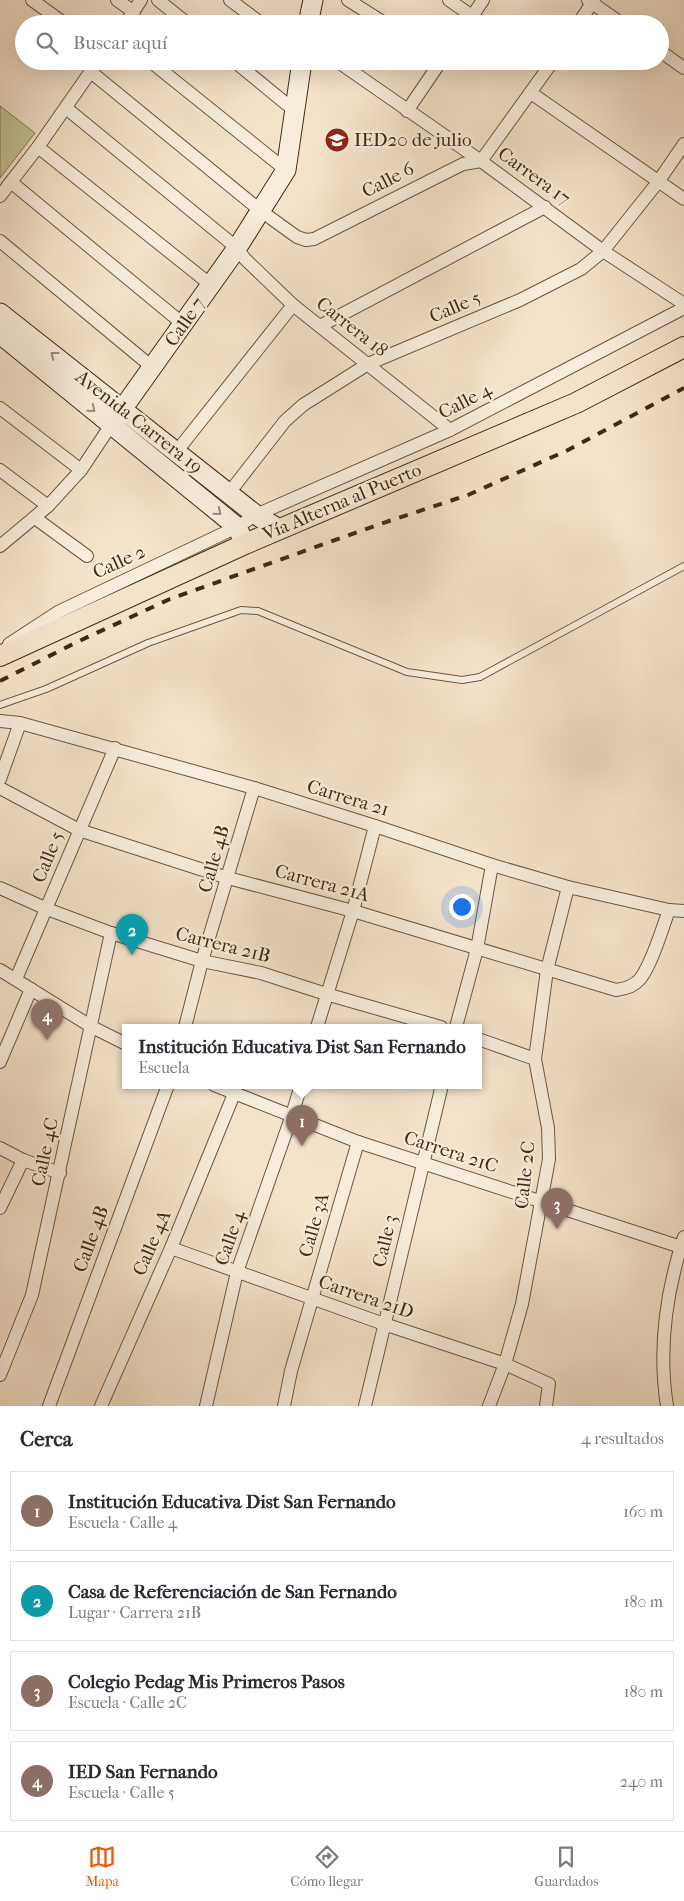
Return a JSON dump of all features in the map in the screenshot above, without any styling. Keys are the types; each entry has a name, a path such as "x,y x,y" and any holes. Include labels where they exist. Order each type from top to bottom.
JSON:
{"main road":[{"path":"309,15 311,1"},
{"name":"Calle 7","path":"111,425 237,248 286,170 301,70"},
{"name":"Avenida Carrera 19","path":"0,313 256,515 279,529"},
{"name":"Avenida Carrera 19","path":"0,334 111,425 241,536"},
{"name":"Vía Alterna al Puerto","path":"0,656 241,536 279,529 576,402 684,347"}],"street":[{"path":"32,0 53,15"},
{"path":"116,0 134,12"},
{"path":"132,15 141,0"},
{"path":"158,0 177,15"},
{"path":"230,0 250,15"},
{"path":"348,0 372,15"},
{"path":"449,0 465,15"},
{"path":"473,15 483,0"},
{"path":"583,15 592,1 610,15"},
{"path":"669,57 684,68"},
{"path":"0,196 38,147 93,70"},
{"path":"98,70 261,210"},
{"path":"161,70 286,170"},
{"path":"245,70 295,111"},
{"name":"Carrera 17","path":"350,70 684,306"},
{"path":"407,111 435,70"},
{"path":"480,161 547,70"},
{"path":"531,93 684,199"},
{"name":"Carrera 18","path":"66,108 237,248 245,259 293,305 450,430"},
{"name":"Calle 5","path":"229,493 285,421 303,405 368,364 520,300 581,269 603,250 658,182 684,144"},
{"path":"38,147 211,285"},
{"name":"Calle 6","path":"261,210 297,237 306,240 314,238 463,164 480,161"},
{"path":"11,182 183,324"},
{"path":"320,326 545,207"},
{"path":"0,241 152,367"},
{"path":"177,451 293,305"},
{"name":"Calle 4","path":"256,515 450,430 684,306"},
{"path":"0,408 81,470"},
{"name":"Calle 7","path":"3,540 35,518 48,506 81,470 111,425"},
{"path":"0,470 48,506"},
{"name":"Calle 2","path":"0,649 58,612 241,536 256,515"},
{"path":"35,518 87,556"},
{"name":"Carrera 21","path":"0,721 20,723 115,748 254,788 492,865 568,886 669,910 684,911"},
{"path":"0,779 20,723"},
{"name":"Calle 5","path":"16,980 115,748"},
{"name":"Carrera 21A","path":"0,788 79,830 228,878 353,911 616,990 625,989 639,981 646,971 669,910"},
{"name":"Calle 4B","path":"186,1024 202,962 254,788"},
{"path":"318,1024 353,911 375,826"},
{"path":"457,1024 477,949 492,865"},
{"name":"Calle 2C","path":"489,1406 505,1364 522,1304 549,1159 548,1128 535,1059 547,970 568,886"},
{"name":"Carrera 21B","path":"0,888 47,909 111,933 202,962 261,973 431,1024"},
{"name":"Calle 4C","path":"0,1374 32,1295 111,933"},
{"path":"0,970 92,1027 122,1042"},
{"path":"0,1062 31,989"},
{"path":"482,1040 535,1059"},
{"name":"Calle 4B","path":"49,1406 167,1089"},
{"name":"Carrera 21C","path":"223,1089 358,1142 542,1201 682,1242"},
{"name":"Calle 4","path":"206,1406 237,1272 300,1089"},
{"name":"Calle 3","path":"365,1406 441,1089"},
{"name":"Calle 4A","path":"101,1406 171,1248 234,1094"},
{"name":"Calle 3A","path":"284,1406 291,1371 358,1142"},
{"path":"0,1148 23,1160 60,1173"},
{"path":"0,1208 23,1160"},
{"path":"667,1406 664,1384 664,1324 679,1275 682,1242"},
{"name":"Carrera 21D","path":"171,1248 384,1324 505,1364 549,1384 546,1406"}],"lane":[{"path":"0,705 46,689 148,643 248,609 258,611 407,672 462,680 480,677 684,566"}],"green space":[{"path":"0,106 35,133 0,178"}],"railway":[{"path":"0,681 77,642 170,599 380,524 468,495 568,450 684,388"}],"place":[{"name":"IED20 de julio","path":"337,140"},
{"name":"Casa de Referenciación de San Fernando","path":"132,955"},
{"name":"IED San Fernando","path":"47,1040"},
{"name":"Institución Educativa Dist San Fernando","path":"302,1146"},
{"name":"Colegio Pedag Mis Primeros Pasos","path":"557,1229"}]}
